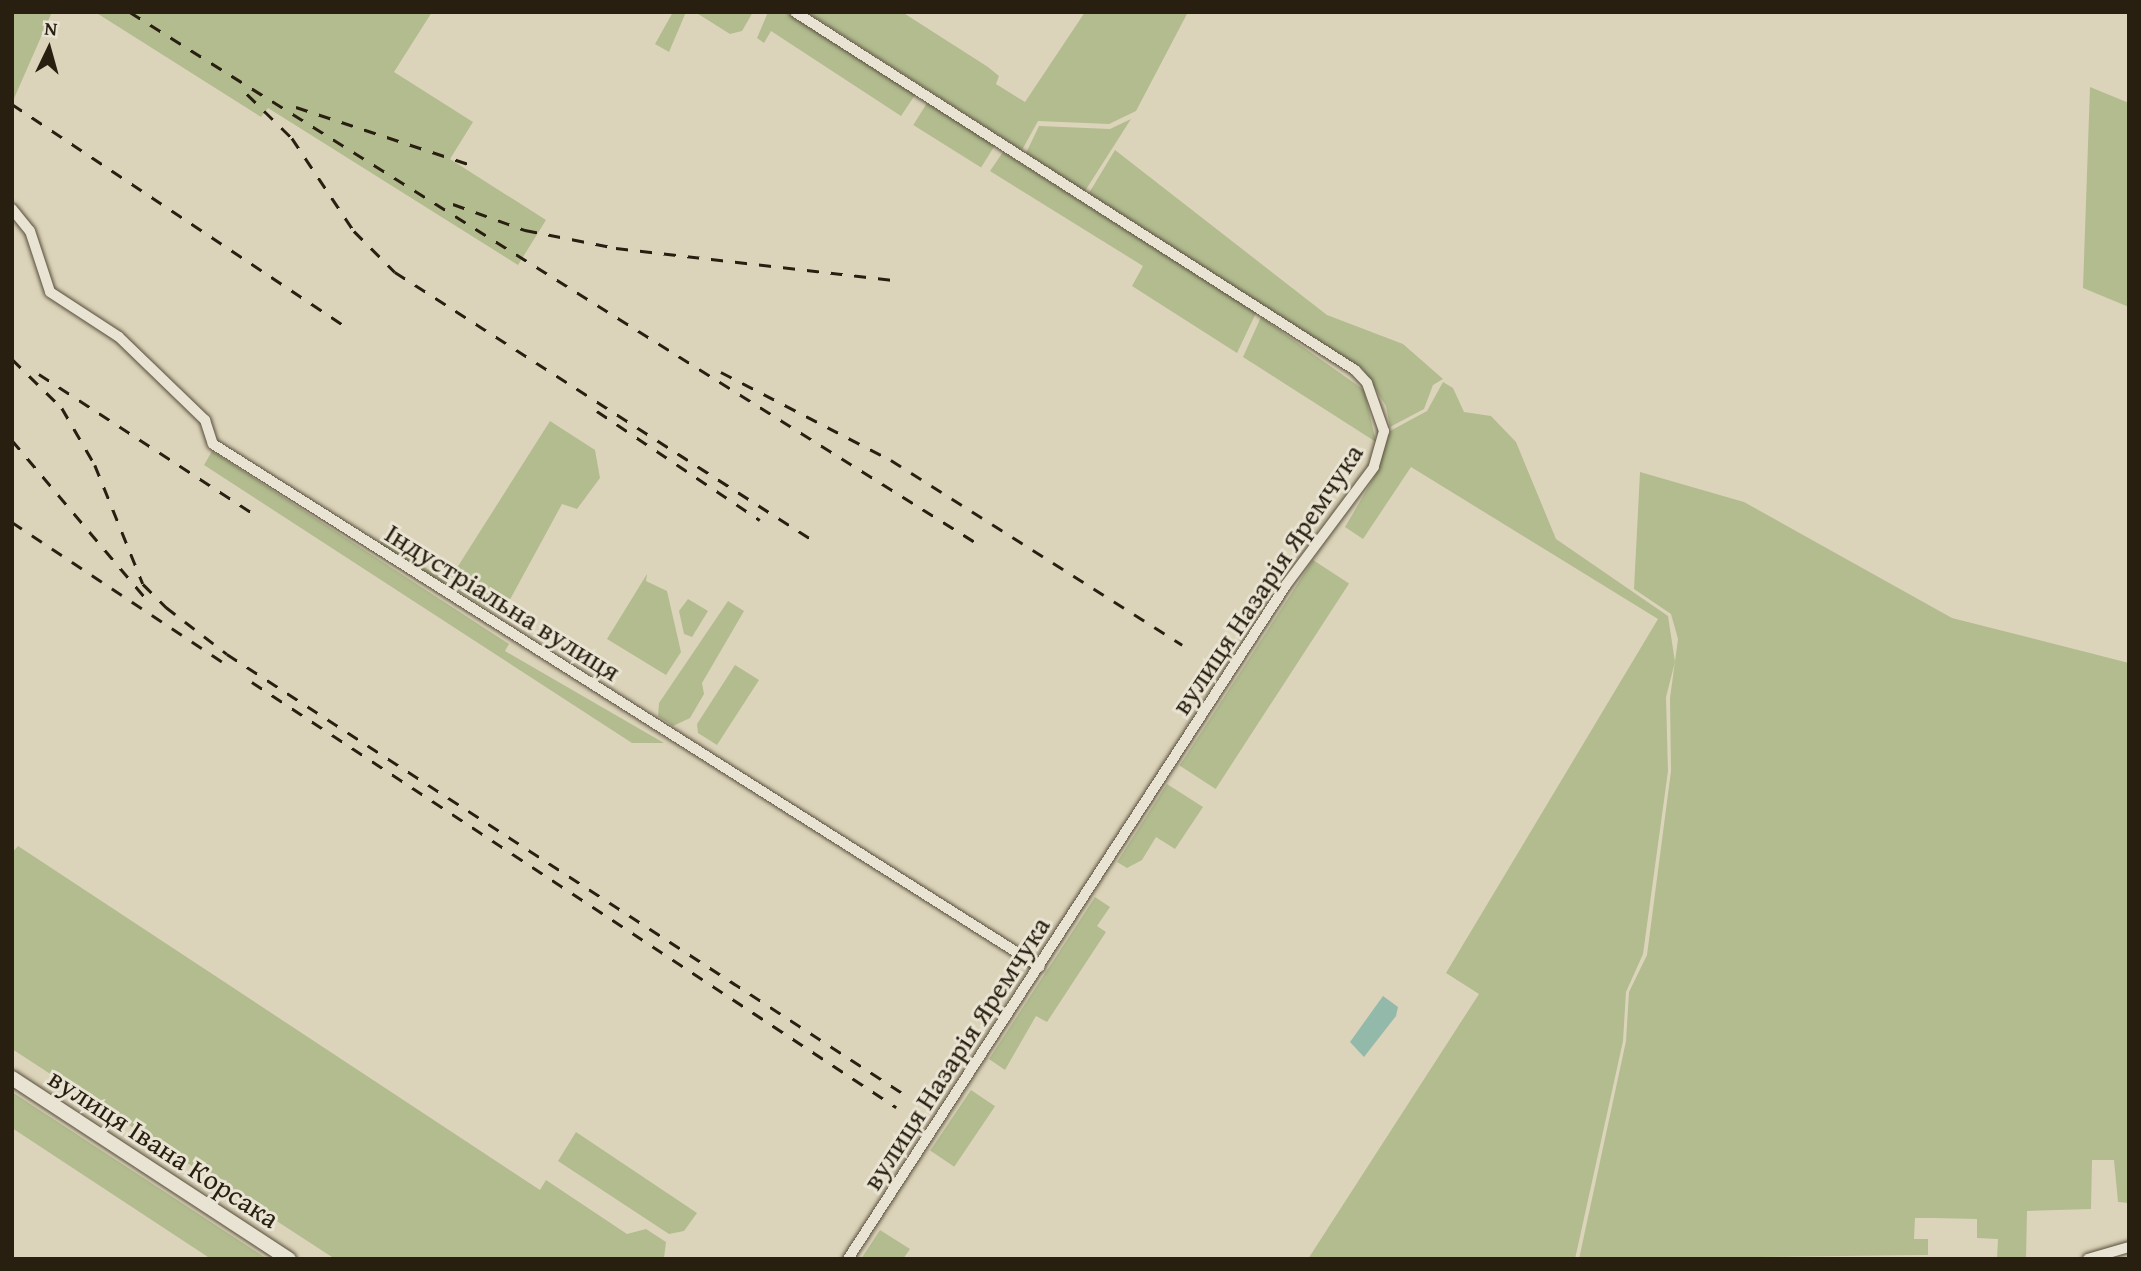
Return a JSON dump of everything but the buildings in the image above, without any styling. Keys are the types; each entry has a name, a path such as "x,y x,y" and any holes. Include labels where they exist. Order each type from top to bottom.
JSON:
{"street":[{"name":"вулиця Назарія Яремчука","path":"795,12 1312,340 1355,370 1381,414 1384,431 1374,467 1286,585 848,1259"},
{"name":"Індустріальна вулиця","path":"12,209 30,231 50,292 120,337 205,420 213,444 1040,967"},
{"name":"вулиця Івана Корсака","path":"12,1078 289,1259"},
{"path":"2088,1259 2129,1247"}],"shaded area":[{"path":"12,12 52,12 12,103"},
{"path":"95,12 432,12 394,72 473,122 450,159 546,220 518,265 268,108 261,117"},
{"path":"673,12 686,12 669,52 655,44"},
{"path":"695,12 753,12 742,31 730,34"},
{"path":"768,12 785,12 915,95 901,116 771,31 764,43 757,38"},
{"path":"807,12 902,12 988,67 999,76 996,84 1025,102 1085,12 1188,12 1136,111 1109,124 1038,121 1022,150"},
{"path":"2090,87 2129,103 2129,307 2083,288"},
{"path":"927,103 995,145 981,167 913,125"},
{"path":"1131,119 1085,191 1026,153 1039,126 1110,129"},
{"path":"1115,150 1327,315 1403,344 1443,379 1433,385 1424,409 1390,427 1386,406 1363,369 1089,193"},
{"path":"1003,152 1256,313 1237,353 1132,286 1143,266 990,171"},
{"path":"1261,317 1364,390 1376,442 1243,357"},
{"path":"1443,382 1453,388 1464,412 1491,416 1516,442 1556,539 1668,616 1675,662 1666,697 1668,771 1643,954 1626,992 1623,1041 1575,1259 1308,1259 1479,994 1446,973 1658,619 1411,467 1363,539 1345,527 1376,474 1390,431 1427,411"},
{"path":"550,421 595,450 600,478 577,509 562,504 501,616 379,545 382,541 448,582"},
{"path":"212,451 509,644 505,651 664,743 632,743 204,465"},
{"path":"1640,472 1744,502 1952,618 2129,663 2129,1203 2118,1202 2114,1160 2092,1160 2091,1209 2027,1211 2026,1259 1997,1259 1998,1239 1977,1238 1977,1219 1915,1218 1914,1239 1928,1239 1928,1255 1579,1259 1626,1041 1629,992 1647,955 1671,771 1670,698 1678,639 1671,614 1634,589"},
{"path":"1313,560 1349,583 1216,789 1180,765"},
{"path":"647,574 646,581 667,591 681,652 666,675 607,639"},
{"path":"688,599 708,611 692,637 684,634 679,611"},
{"path":"728,601 744,611 702,683 704,694 690,718 673,726 658,716 659,703"},
{"path":"735,665 759,680 717,745 698,733 697,724"},
{"path":"1167,784 1203,807 1175,849 1156,837 1142,860 1127,868 1117,862"},
{"path":"18,846 540,1190 546,1180 627,1234 646,1229 666,1242 664,1258 335,1259 12,1049 12,853"},
{"path":"1095,897 1110,907 1097,926 1106,932 1047,1022 1036,1016 1005,1070 989,1059"},
{"path":"1383,996 1398,1007 1396,1016 1364,1057 1350,1042"},
{"path":"971,1090 995,1106 954,1167 930,1151"},
{"path":"12,1092 266,1259 211,1259 12,1128"},
{"path":"576,1132 697,1213 684,1231 669,1234 558,1161"},
{"path":"880,1230 910,1249 903,1259 861,1259"}],"railway":[{"path":"130,12 978,544"},
{"path":"247,94 292,138 354,231 395,272 811,539"},
{"path":"12,104 349,329"},
{"path":"296,107 471,165"},
{"path":"453,204 525,230 616,248 893,280"},
{"path":"12,359 62,408 95,465 143,584 166,607 227,654 907,1096"},
{"path":"721,372 891,460 1182,645"},
{"path":"39,374 255,515"},
{"path":"597,411 760,520"},
{"path":"12,440 147,600"},
{"path":"12,522 227,665"},
{"path":"252,682 896,1107"}]}
